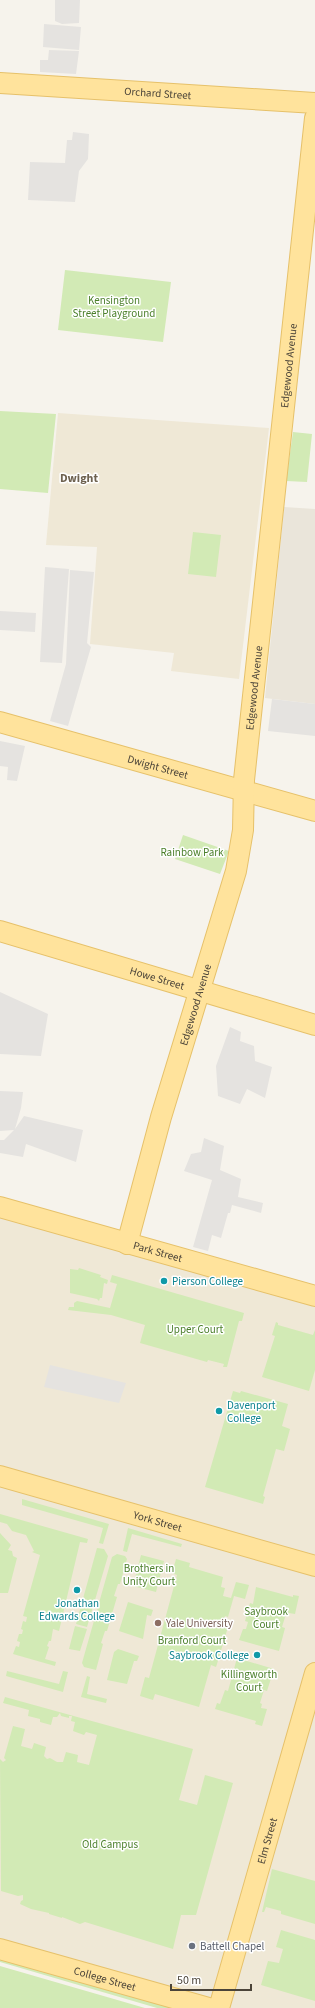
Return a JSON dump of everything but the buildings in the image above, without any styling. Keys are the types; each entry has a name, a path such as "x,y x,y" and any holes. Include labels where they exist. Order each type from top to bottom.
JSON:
{"main road":[{"name":"Orchard Street","path":"0,83 315,103"},
{"name":"Edgewood Avenue","path":"127,1244 161,1117 236,871 243,830 243,791 315,118"},
{"name":"Dwight Street","path":"0,722 315,811"},
{"name":"Howe Street","path":"0,931 315,1025"},
{"name":"Park Street","path":"0,1207 315,1296"},
{"name":"York Street","path":"0,1476 315,1566"},
{"name":"Elm Street","path":"219,2008 315,1673"},
{"name":"College Street","path":"0,1949 209,2008"}],"shaded area":[{"path":"55,0 80,0 79,23 62,24 55,21"},
{"path":"44,24 81,27 79,50 43,47"},
{"path":"49,50 79,51 76,74 40,72 40,60 48,60"},
{"path":"73,132 89,134 88,159 79,171 75,202 28,200 30,162 65,163 67,140 72,140"},
{"path":"58,413 269,428 239,679 171,671 174,653 90,644 97,547 46,545"},
{"path":"284,507 315,509 315,704 265,698"},
{"path":"45,567 69,569 62,663 40,662"},
{"path":"70,570 94,572 87,643 91,647 68,726 50,721 66,664"},
{"path":"0,611 36,613 35,632 0,630"},
{"path":"272,699 315,704 315,736 268,731"},
{"path":"0,741 25,746 17,781 7,780 8,767 0,766"},
{"path":"0,992 48,1014 41,1056 0,1054"},
{"path":"230,1027 241,1032 240,1041 254,1046 255,1061 272,1067 265,1098 247,1089 240,1104 218,1096 216,1066"},
{"path":"0,1091 23,1092 21,1108 15,1129 24,1116 83,1130 76,1162 26,1144 23,1157 0,1153 0,1140 4,1140 14,1130 0,1131"},
{"path":"204,1138 224,1146 220,1170 241,1179 238,1197 263,1203 261,1213 232,1205 230,1213 228,1213 221,1238 212,1235 208,1251 193,1247 212,1180 184,1171 191,1154 201,1152"},
{"name":"Yale University","path":"0,1207 315,1296 315,2008 209,2008 0,1949"},
{"path":"50,1365 126,1383 119,1403 44,1387"}],"green space":[{"name":"Kensington Street Playground","path":"65,270 171,282 163,342 58,330"},
{"path":"0,411 56,414 48,493 0,489"},
{"path":"293,432 312,434 307,482 286,481"},
{"path":"193,532 221,535 216,577 188,574"},
{"name":"Rainbow Park","path":"183,835 229,851 220,874 175,859"},
{"path":"79,1268 101,1275 100,1277 108,1280 107,1284 104,1283 102,1298 100,1298 99,1301 97,1299 70,1293 70,1269 78,1270"},
{"name":"Upper Court","path":"112,1275 244,1313 242,1321 239,1321 227,1367 223,1367 224,1364 208,1360 207,1362 140,1343 145,1325 111,1315 68,1310 69,1307 74,1307 74,1303 77,1301 110,1308 117,1284 110,1282"},
{"path":"276,1322 278,1325 313,1335 315,1330 315,1370 309,1391 262,1377 275,1336 272,1335"},
{"path":"233,1391 240,1393 241,1391 288,1404 282,1426 290,1429 284,1451 276,1449 263,1496 265,1497 263,1504 205,1487"},
{"path":"22,1499 109,1524 103,1544 99,1543 103,1528 22,1505"},
{"path":"0,1514 88,1539 87,1543 80,1542 59,1631 53,1629 51,1641 49,1641 47,1646 49,1647 45,1659 56,1662 55,1666 13,1654 16,1646 19,1647 20,1642 17,1641 19,1634 22,1634 23,1630 21,1629 23,1621 26,1622 27,1617 23,1616 40,1555 32,1552 34,1551 26,1535 12,1531 7,1524 0,1522"},
{"path":"128,1528 182,1544 181,1547 132,1534 127,1552 123,1551"},
{"path":"0,1533 11,1545 8,1550 12,1551 13,1556 17,1558 8,1593 0,1593"},
{"path":"97,1548 104,1549 108,1556 87,1627 76,1624"},
{"path":"117,1554 125,1556 127,1559 120,1584 118,1584 114,1596 117,1597 107,1631 105,1631 101,1643 103,1644 96,1670 84,1667 82,1663 112,1557"},
{"name":"Brothers in Unity Court","path":"141,1555 164,1561 156,1592 133,1586"},
{"name":"Branford Court","path":"176,1559 190,1563 189,1567 223,1577 221,1587 225,1588 223,1596 231,1598 236,1582 249,1585 245,1599 234,1596 228,1617 225,1616 222,1625 228,1627 216,1667 211,1665 199,1707 155,1694 153,1700 140,1696 145,1677 149,1678 177,1575 172,1573"},
{"name":"Saybrook Court","path":"256,1587 293,1597 293,1595 299,1596 295,1614 286,1614 282,1627 285,1628 279,1651 239,1640 243,1629 246,1629 248,1622 245,1621 250,1603 253,1604"},
{"path":"128,1602 153,1610 151,1616 147,1615 143,1639 119,1631"},
{"path":"75,1626 87,1629 80,1651 69,1649"},
{"path":"118,1649 139,1656 137,1661 134,1661 127,1684 107,1680 114,1652"},
{"name":"Killingworth Court","path":"237,1658 274,1669 267,1691 264,1690 260,1703 262,1704 261,1708 267,1709 262,1726 255,1724 256,1721 215,1709 217,1703 220,1704 225,1690 228,1691"},
{"path":"7,1671 59,1684 63,1671 68,1672 63,1692 6,1676"},
{"path":"87,1676 90,1677 87,1694 107,1699 106,1703 81,1697"},
{"name":"Old Campus","path":"5,1697 193,1749 179,1800 197,1805 205,1775 233,1783 196,1915 181,1915 173,1949 85,1922 80,1924 49,1913 31,1909 20,1904 23,1900 23,1895 18,1896 1,1891 0,1759 3,1762 6,1760 4,1758 13,1726 25,1729 21,1746 32,1749 34,1743 46,1747 44,1756 47,1759 50,1758 57,1762 63,1762 66,1752 78,1755 77,1762 89,1765 97,1735 86,1732 84,1735 73,1731 75,1722 71,1721 72,1716 69,1716 69,1718 61,1716 60,1713 57,1717 53,1717 51,1725 40,1722 40,1719 28,1716 29,1710 3,1703"},
{"path":"272,1869 315,1881 315,1924 281,1914 281,1911 266,1907 264,1912 262,1912"},
{"path":"281,1930 315,1940 315,2001 261,1985 268,1961 279,1963 283,1949 276,1947"},
{"path":"0,1958 172,2008 157,2008 0,1962"},
{"path":"0,1966 145,2008 0,2008"}],"place":[{"name":"Pierson College","path":"164,1281"},
{"name":"Davenport College","path":"219,1411"},
{"name":"Jonathan Edwards College","path":"77,1590"},
{"name":"Yale University","path":"158,1623"},
{"name":"Saybrook College","path":"257,1655"},
{"name":"Battell Chapel","path":"192,1946"}],"district":[{"name":"Dwight","path":"79,478"}]}
